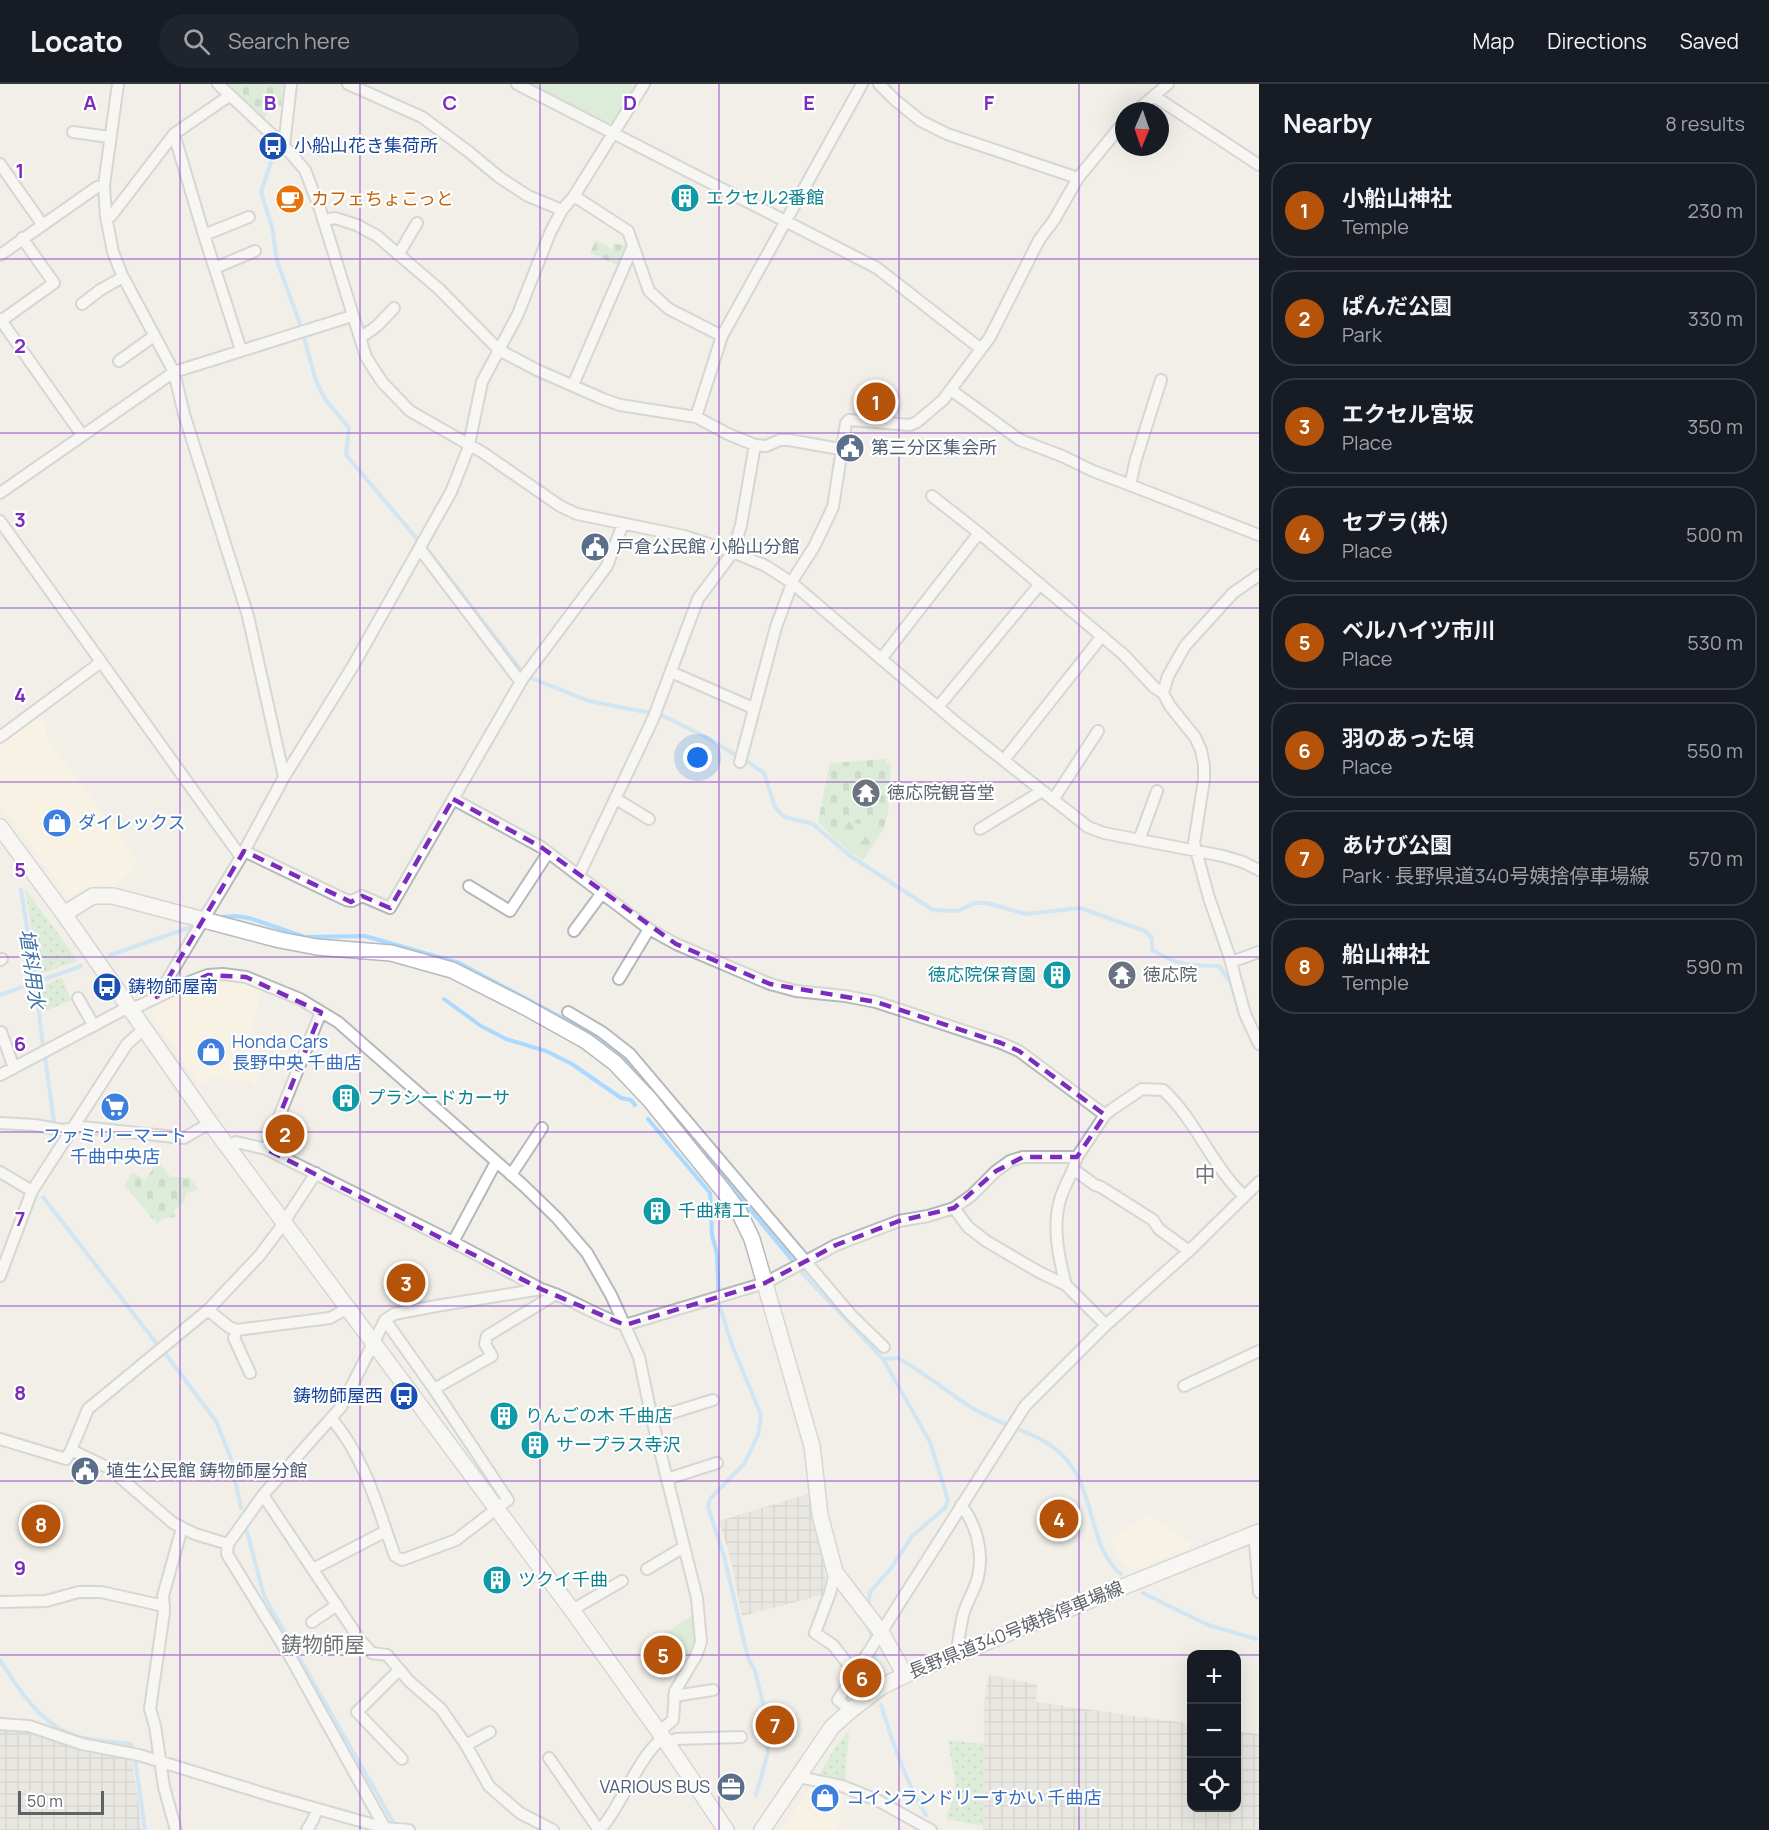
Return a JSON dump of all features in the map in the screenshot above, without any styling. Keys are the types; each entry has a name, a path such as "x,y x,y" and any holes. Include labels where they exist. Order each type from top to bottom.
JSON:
{"street":[{"path":"118,84 104,185 106,217 113,252 123,277 174,372 184,414 246,607 284,777"},
{"path":"218,84 284,146 305,170 366,357 382,382 410,411 453,437 469,443 560,506 577,514 684,536 733,552 766,566 792,583 938,707 1088,827 1104,833 1243,862 1259,870"},
{"path":"284,146 291,84"},
{"path":"348,84 422,117 470,152 499,177 528,196 562,210"},
{"path":"517,84 877,268 981,349"},
{"path":"157,998 242,854 284,777 353,666 451,492 469,443 482,382 519,314 550,233 562,210 574,196 644,84"},
{"path":"696,417 722,336 862,84"},
{"path":"879,84 921,121 947,134 1078,178"},
{"path":"1147,102 1168,84"},
{"path":"106,217 111,216 174,134 229,96"},
{"path":"1154,96 1259,165"},
{"path":"73,132 110,137"},
{"path":"740,762 776,627 792,583 814,547 833,507 840,449 846,423 849,420 910,425 927,414 951,390 990,337 1039,240 1054,220 1078,178 1115,133"},
{"path":"174,134 241,350"},
{"path":"0,164 42,224"},
{"path":"0,255 42,224 97,187 104,185"},
{"path":"574,196 628,231 649,291 669,309 722,336"},
{"path":"204,235 249,217"},
{"path":"323,220 335,218 357,225 377,236 439,289 499,350 573,385 620,405 696,417 755,445 766,446 780,440 789,440 840,449"},
{"path":"398,255 417,223"},
{"path":"22,238 54,283 1,320 82,435"},
{"path":"573,385 633,246"},
{"path":"215,268 255,251"},
{"path":"82,304 123,277"},
{"path":"360,338 377,327 394,308"},
{"path":"0,493 174,372 352,316"},
{"path":"119,361 154,336"},
{"path":"1130,486 1136,459 1161,380"},
{"path":"951,390 1020,441 1259,535"},
{"path":"579,875 655,714 698,599 733,552 741,525 755,445"},
{"path":"932,496 1124,655 1154,687 1163,693 1170,706 1195,737 1201,750 1204,780 1194,843 1245,1014 1259,1044"},
{"path":"0,521 242,854 346,900 352,901 362,896 390,908 524,676 607,566 623,524"},
{"path":"881,659 979,533"},
{"path":"420,549 524,676"},
{"path":"1163,693 1168,676 1185,646 1233,593 1259,576"},
{"path":"938,707 1040,584"},
{"path":"1004,760 1102,636"},
{"path":"0,737 101,662"},
{"path":"671,672 753,708"},
{"path":"1053,800 1098,732"},
{"path":"1139,840 1157,790"},
{"path":"980,830 1042,791"},
{"path":"453,799 541,847 649,929 676,944 770,984 796,991 876,1002 1001,1043 1019,1051 1105,1115"},
{"path":"616,799 649,819"},
{"path":"0,827 145,1028 227,1147 572,1610 726,1830"},
{"path":"469,886 510,911 548,853"},
{"path":"574,931 602,893"},
{"path":"64,914 93,896 113,896 280,940 317,947 391,953 452,970 482,984 586,1041 615,1063 635,1083 722,1189 739,1212 752,1239 812,1446 820,1515 835,1572 881,1632 904,1675"},
{"path":"619,979 649,929"},
{"path":"1231,962 1259,952"},
{"path":"0,1076 121,1011 157,998 187,983 208,975 246,977 300,999 338,1022 511,1175 557,1218 587,1253 611,1295 639,1357 652,1419 697,1598 701,1642 696,1656 675,1691 673,1720 663,1738 651,1748 612,1816 600,1830 549,1758"},
{"path":"78,998 94,1026"},
{"path":"266,1149 321,1012"},
{"path":"568,1012 602,1032 630,1054 800,1265 884,1347"},
{"path":"0,1276 32,1191 127,1044 145,1028"},
{"path":"1,1032 14,1068"},
{"path":"1066,1285 1057,1239 1061,1198 1077,1157 1105,1115 1142,1089 1162,1090 1183,1112 1216,1164 1244,1196"},
{"path":"0,1123 35,1125 62,1130 82,1127 184,1138 210,1123"},
{"path":"511,1175 542,1128"},
{"path":"227,1147 236,1142 266,1149 542,1289 604,1319 625,1325 765,1283 836,1245 899,1221 954,1208 1010,1161 1023,1157 1077,1157"},
{"path":"453,1242 496,1162"},
{"path":"1073,1169 1153,1220 1159,1229 1189,1251"},
{"path":"0,1172 32,1191"},
{"path":"0,1439 66,1459 88,1409 208,1310 260,1255 316,1173"},
{"path":"850,1710 837,1700 1012,1426 1039,1390 1106,1325 1189,1251 1259,1182"},
{"path":"954,1208 968,1227 986,1241 1066,1285 1106,1325"},
{"path":"392,1829 227,1554 228,1544 263,1495 341,1407 385,1320 394,1314 542,1289"},
{"path":"412,1395 492,1356 485,1344 487,1336 556,1294"},
{"path":"208,1310 229,1327 237,1330 330,1318 348,1308"},
{"path":"331,1418 342,1431 363,1468 395,1556 402,1560 456,1540 508,1500 432,1385 385,1320"},
{"path":"237,1330 234,1338 250,1373"},
{"path":"1184,1386 1259,1351"},
{"path":"652,1419 713,1400"},
{"path":"446,1440 461,1429"},
{"path":"71,1450 109,1468 173,1523 195,1534 228,1544"},
{"path":"667,1479 717,1462"},
{"path":"263,1495 360,1640 372,1653 387,1656 441,1709 466,1745 489,1786 520,1813 553,1830"},
{"path":"956,1654 963,1614 978,1577 980,1554 973,1524 961,1505"},
{"path":"176,1830 164,1787 155,1726 150,1710 164,1606 163,1596 182,1528"},
{"path":"313,1569 386,1532"},
{"path":"1255,1533 1259,1592"},
{"name":"長野県道340号姨捨停車場線","path":"762,1830 832,1728 850,1710 881,1687 904,1675 1255,1533"},
{"path":"647,1569 684,1547"},
{"path":"835,1572 815,1633 833,1645 855,1673"},
{"path":"572,1610 622,1581"},
{"path":"0,1602 46,1600 79,1592 101,1592 164,1606"},
{"path":"312,1622 337,1605"},
{"path":"399,1670 357,1712 402,1759"},
{"path":"674,1696 713,1690"},
{"path":"0,1724 29,1726 82,1744 161,1761 317,1809 392,1829 409,1830"},
{"path":"466,1745 490,1732"},
{"path":"663,1738 741,1737"},
{"path":"800,1777 842,1786 877,1800 931,1830"},
{"path":"307,1830 317,1809"}],"highlighted area":[{"path":"453,799 541,847 676,944 770,984 876,1002 1001,1043 1019,1051 1105,1115 1077,1157 1023,1157 996,1171 954,1208 899,1221 836,1245 765,1283 625,1325 541,1289 266,1149 321,1012 246,977 208,975 157,997 244,851 351,902 362,896 390,908"}],"shaded area":[{"path":"40,713 46,724 47,738 137,859 136,866 130,873 112,888 100,884 85,888 69,898 0,805 0,743"},
{"path":"242,979 262,986 249,1047 254,1048 251,1069 260,1070 256,1088 251,1082 214,1077 201,1086 151,1014 159,1002 210,980"},
{"path":"811,1493 824,1558 826,1594 742,1616 730,1556 719,1521"},
{"path":"1149,1514 1194,1546 1134,1570 1118,1557 1112,1538"},
{"path":"988,1675 1037,1684 1036,1702 1187,1723 1187,1812 1241,1812 1241,1732 1259,1734 1259,1830 983,1830 984,1705"},
{"path":"0,1729 27,1730 132,1758 142,1830 0,1830"},
{"path":"811,1787 839,1790 844,1793 837,1830 781,1830"}],"green space":[{"path":"228,84 283,84 281,106 272,106 264,118"},
{"path":"529,84 638,84 614,123 608,124"},
{"path":"596,240 611,249 614,244 626,245 620,266 590,253"},
{"path":"886,759 887,764 891,763 888,812 883,830 843,820 833,837 818,822 830,763"},
{"path":"843,820 883,830 863,860 833,837"},
{"path":"25,889 78,961 39,974"},
{"path":"62,978 71,1000 43,1012 40,987"},
{"path":"285,1118 296,1123 285,1153 276,1148 275,1144"},
{"path":"158,1162 171,1177 189,1177 198,1189 186,1194 184,1203 174,1210 175,1217 164,1218 157,1224 124,1185 133,1172 145,1180"},
{"path":"695,1614 696,1640 686,1664 665,1633"},
{"path":"849,1731 845,1781 818,1777 836,1746"},
{"path":"948,1740 984,1744 984,1826 947,1819 956,1786"}],"waterway":[{"path":"275,150 261,192 272,227 277,261 300,324 316,381 325,399 349,428 346,455 418,540"},
{"path":"427,549 520,669 531,678 589,701 661,715 706,737 737,756"},
{"path":"745,760 764,773 775,807 784,817 813,824 849,855 933,910 957,911 975,903 987,903 1026,914 1080,908 1145,931 1152,938 1152,950 1169,959 1191,965 1219,966 1231,983 1239,1010"},
{"name":"埴科用水","path":"21,890 43,1047"},
{"path":"223,917 249,918 305,937 365,936 459,963 598,1037 622,1055 807,1278 883,1359 930,1442 948,1500 945,1508 912,1536 892,1567 870,1592 868,1605"},
{"path":"110,955 191,927"},
{"path":"0,995 81,966"},
{"path":"444,999 481,1026 506,1039 546,1051 572,1064 621,1098 631,1100 635,1105"},
{"name":"埴科用水","path":"45,1056 54,1122"},
{"path":"648,1119 710,1193 712,1235 717,1254 719,1304 732,1345 761,1415 758,1435 744,1464 710,1499 708,1507 724,1556 748,1658 755,1671 763,1704 768,1752 756,1795"},
{"path":"43,1197 157,1344"},
{"path":"165,1353 216,1421 230,1456 241,1508"},
{"path":"883,1359 898,1358 974,1409 1052,1446 1072,1467 1085,1493 1104,1552 1121,1574"},
{"path":"247,1532 264,1596 396,1827"},
{"path":"1143,1593 1208,1625 1256,1639"},
{"path":"869,1628 872,1637"},
{"path":"874,1653 877,1673"},
{"path":"0,1660 25,1697 45,1719 57,1727 84,1738 131,1744 145,1830"},
{"path":"881,1705 906,1775 926,1815"}],"place":[{"name":"小船山花き集荷所","path":"273,146"},
{"name":"エクセル2番館","path":"685,198"},
{"name":"カフェちょこっと","path":"290,199"},
{"name":"小船山神社","path":"876,402"},
{"name":"第三分区集会所","path":"850,448"},
{"name":"戸倉公民館 小船山分館","path":"595,547"},
{"name":"徳応院観音堂","path":"866,793"},
{"name":"ダイレックス","path":"57,823"},
{"name":"徳応院保育園","path":"1057,975"},
{"name":"徳応院","path":"1122,975"},
{"name":"鋳物師屋南","path":"107,987"},
{"name":"Honda Cars 長野中央 千曲店","path":"211,1052"},
{"name":"プラシードカーサ","path":"346,1098"},
{"name":"ファミリーマート 千曲中央店","path":"115,1107"},
{"name":"ぱんだ公園","path":"285,1134"},
{"name":"千曲精工","path":"657,1211"},
{"name":"エクセル宮坂","path":"406,1283"},
{"name":"鋳物師屋西","path":"404,1396"},
{"name":"りんごの木 千曲店","path":"504,1416"},
{"name":"サープラス寺沢","path":"535,1445"},
{"name":"埴生公民館 鋳物師屋分館","path":"85,1471"},
{"name":"セプラ(株)","path":"1059,1519"},
{"name":"船山神社","path":"41,1524"},
{"name":"ツクイ千曲","path":"497,1580"},
{"name":"ベルハイツ市川","path":"663,1655"},
{"name":"羽のあった頃","path":"862,1678"},
{"name":"あけび公園","path":"775,1725"},
{"name":"VARIOUS BUS","path":"731,1787"},
{"name":"コインランドリーすかい 千曲店","path":"825,1798"}],"district":[{"name":"中","path":"1205,1175"},
{"name":"鋳物師屋","path":"323,1645"}]}
